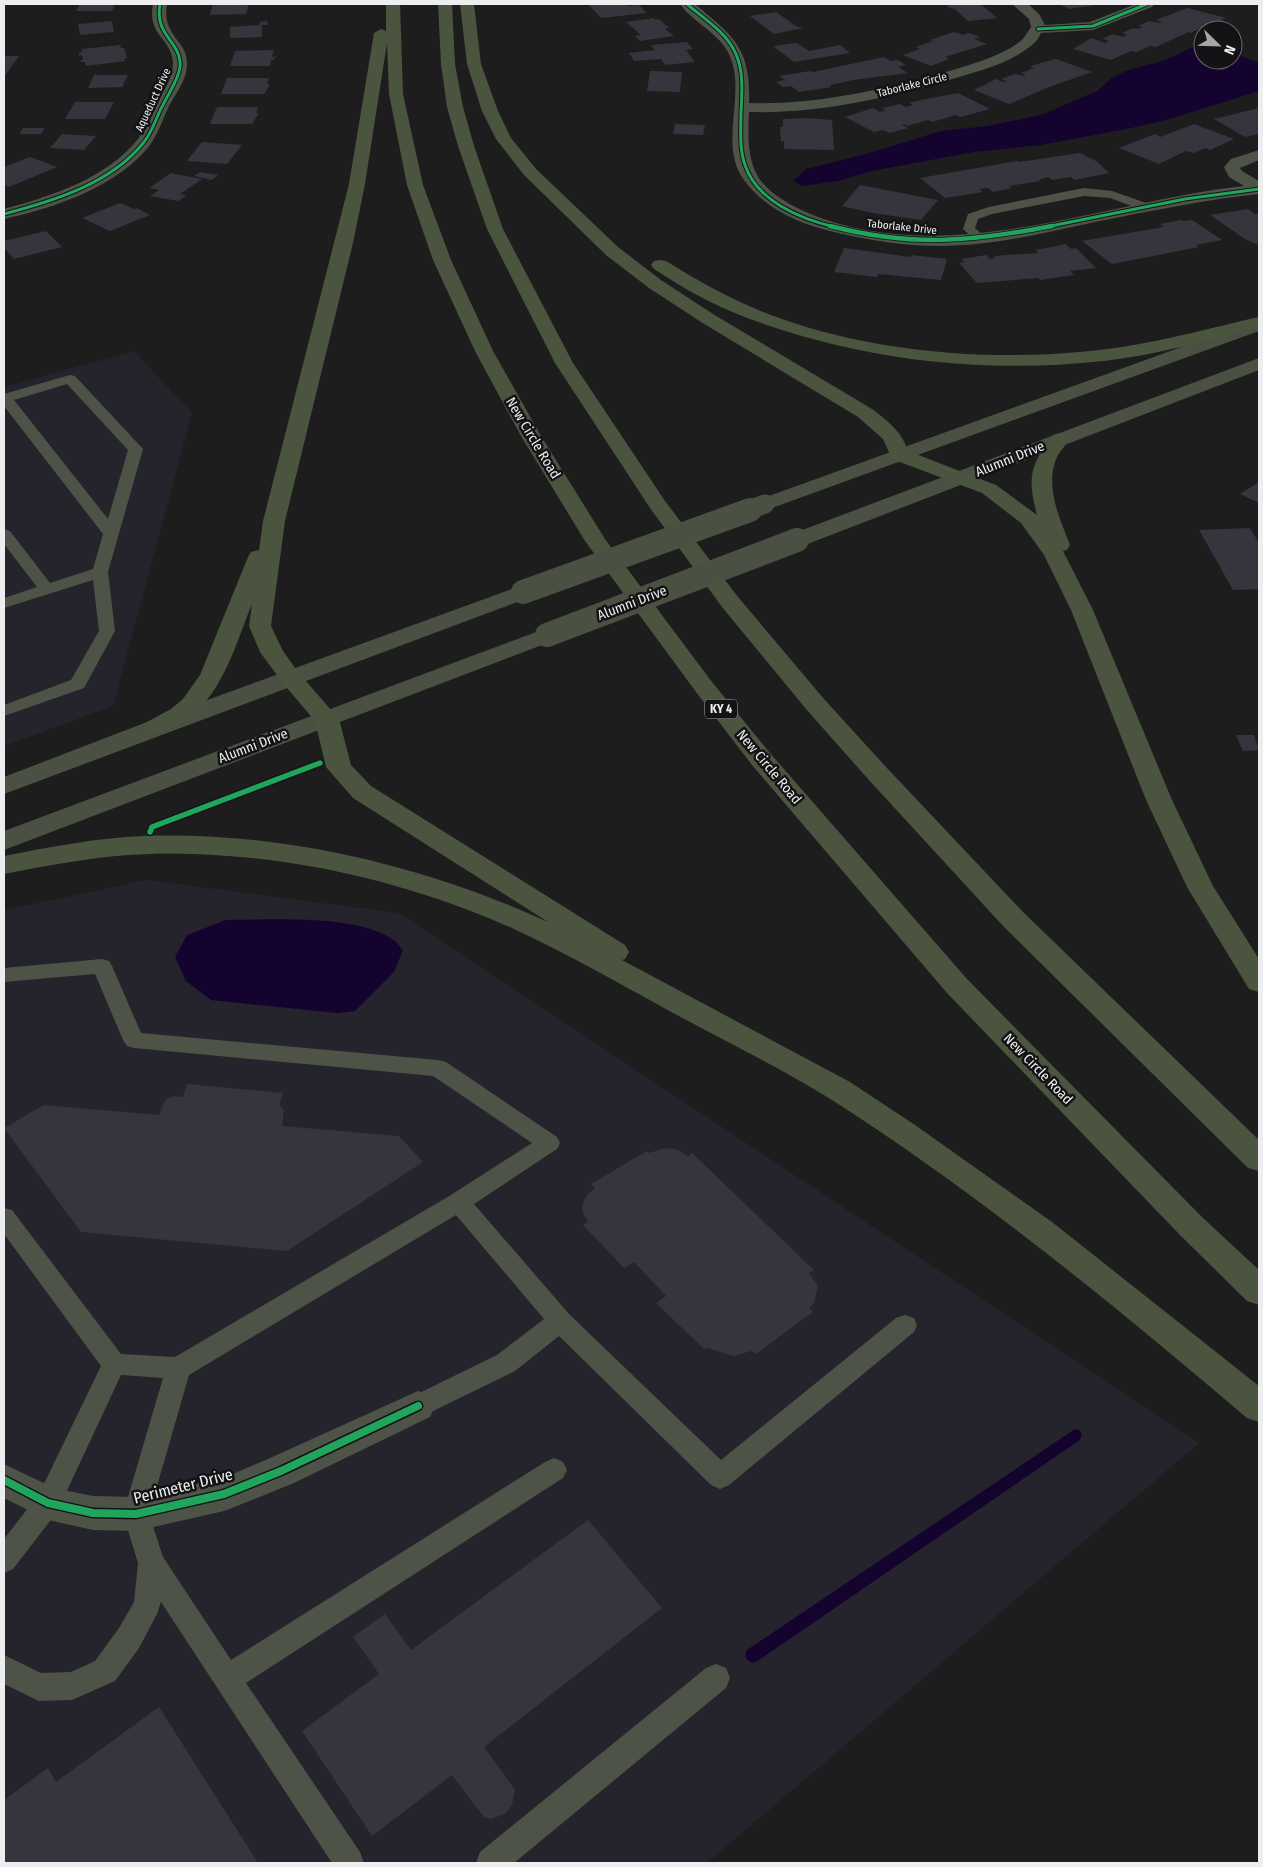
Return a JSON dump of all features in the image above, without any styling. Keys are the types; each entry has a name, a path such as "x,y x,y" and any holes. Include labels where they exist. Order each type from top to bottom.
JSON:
{"highway":[{"path":"388,4 378,49 356,184 344,242 274,521 260,626 272,652 290,677 327,718 339,767 362,792 570,922 763,1049"},
{"name":"New Circle Road","path":"393,4 396,94 415,185 442,260 484,350 531,436 596,541 704,687 761,758 957,986 1191,1226 1259,1291"},
{"path":"445,4 448,64 455,107 466,146 495,229 564,363 657,504 730,602 815,704 877,773 1014,920 1259,1159"},
{"path":"467,4 474,64 490,111 504,139 530,172 612,251 655,284 708,318 865,413 884,427 893,438 898,447 899,455 989,489 1029,518 1055,555 1071,587 1159,800 1200,887 1259,982"},
{"path":"498,128 576,201 620,235"},
{"path":"649,257 706,293 766,319 839,340 933,356 1017,360 1103,356 1167,344 1259,323"},
{"path":"1060,439 1045,461 1042,483 1047,509 1071,587"},
{"path":"156,727 180,714 192,704 212,675 274,521"},
{"path":"4,865 59,854 144,845 215,847 292,854 370,870 440,890 502,913 594,958 840,1091 954,1166 1059,1244 1158,1322 1259,1407"}],"main road":[{"path":"4,786 290,677 1259,323"},
{"name":"Alumni Drive","path":"4,841 1259,364"}],"street":[{"name":"Aqueduct Drive","path":"4,214 50,200 97,179 135,153 146,140 176,79 180,64 178,54 159,24 157,15 160,4"},
{"name":"Taborlake Drive","path":"686,4 716,29 736,52 741,75 742,154 750,177 781,206 821,223 865,234 916,241 980,238 1038,229 1200,197 1259,189"},
{"path":"1019,4 1033,16 1038,23 1038,29 1074,29 1093,26 1147,4"},
{"name":"Taborlake Circle","path":"740,107 770,108 810,105 915,86 957,73 1016,50 1034,37 1038,29"},
{"path":"1259,155 1237,162 1232,167 1232,171 1259,189"},
{"name":"Perimeter Drive","path":"4,1480 48,1502 93,1513 136,1514 224,1494 281,1470 418,1406"}],"lane":[{"path":"980,238 969,229 972,217 989,211 1084,192 1112,195 1145,207"},
{"path":"4,711 78,684 107,632 100,572 136,449 70,379 5,398 111,534"},
{"path":"4,534 47,589"},
{"path":"4,604 100,572"},
{"path":"4,975 102,966 134,1040 438,1068 548,1143 459,1202 178,1368 114,1364 4,1217"},
{"path":"459,1202 560,1321 720,1477 905,1325"},
{"path":"418,1406 506,1363 560,1321"},
{"path":"4,1560 48,1502 114,1364"},
{"path":"178,1368 136,1514 151,1563 349,1863"},
{"path":"227,1679 554,1470"},
{"path":"4,1670 39,1686 72,1686 105,1671 129,1638 148,1605 151,1563"},
{"path":"491,1863 716,1678"}],"shaded area":[{"path":"1193,47 1193,70 1243,70 1243,57 1259,63 1259,91 1170,119 1131,128 1041,145 974,152 872,171 838,181 802,186 793,181 806,169 873,152 941,131 988,126 1041,115 1097,91 1113,77 1128,70 1163,61"},
{"path":"134,351 192,413 113,706 4,746 4,387"},
{"path":"147,880 399,913 1199,1443 707,1863 4,1863 4,910"},
{"path":"288,919 356,925 376,931 392,939 403,950 394,972 355,1011 337,1013 211,1000 186,981 175,957 187,935 226,920"}],"building":[{"path":"80,4 115,4 112,11 76,11"},
{"path":"213,4 249,4 246,14 210,15"},
{"path":"588,4 639,5 647,13 601,18"},
{"path":"945,4 982,5 997,18 968,21 955,9 947,7"},
{"path":"1059,4 1096,4 1096,5 1069,9"},
{"path":"1187,8 1226,18 1222,20 1193,20 1193,32 1191,33 1188,32 1156,47 1150,46 1137,52 1131,51 1111,60 1073,49 1091,38 1105,43 1109,41 1102,39 1113,34 1123,37 1127,35 1122,33 1133,28 1143,27 1138,26 1149,21 1162,22 1156,20"},
{"path":"776,12 796,26 803,28 774,34 750,16"},
{"path":"654,18 655,20 659,19 669,28 665,29 674,36 640,41 635,36 641,35 626,22"},
{"path":"112,21 114,32 80,35 78,24"},
{"path":"267,21 268,25 262,25 262,37 230,38 230,27 260,25 260,22"},
{"path":"954,32 963,35 969,33 980,37 974,39 987,44 945,57 949,59 931,66 903,55 920,49 916,47 933,41 930,40"},
{"path":"687,42 693,49 686,50 695,62 665,65 661,59 634,61 629,53 655,50 651,45"},
{"path":"797,43 809,51 840,45 850,53 794,62 773,46"},
{"path":"120,45 121,48 124,48 127,58 124,59 125,61 86,66 85,62 81,62 83,60 82,55 79,56 79,53 82,52 82,49"},
{"path":"274,50 272,57 276,56 274,60 271,60 270,66 230,66 235,51"},
{"path":"4,56 19,56 4,77"},
{"path":"884,57 891,61 898,60 906,65 898,67 908,73 853,80 830,85 831,87 799,92 791,86 783,87 776,82 785,80 779,76 813,72"},
{"path":"1056,59 1092,72 1009,104 974,90 996,79 1003,82 1006,81 1001,79 1015,74 1026,75 1021,73 1034,68 1030,66"},
{"path":"650,71 682,72 680,92 647,91"},
{"path":"94,75 128,75 122,87 88,88"},
{"path":"227,78 269,78 267,84 270,84 264,94 221,94"},
{"path":"958,93 990,109 960,117 956,115 932,122 928,120 907,126 904,124 902,125 908,128 890,133 883,130 874,132 845,117 873,108 880,112 886,110 882,108 900,104 906,107 913,105 909,103"},
{"path":"75,102 114,102 105,119 65,119"},
{"path":"217,107 258,107 256,113 259,113 252,124 210,124"},
{"path":"1259,108 1259,134 1245,137 1214,119"},
{"path":"783,119 832,120 834,150 784,149 784,141 781,141 780,127 783,127"},
{"path":"675,124 705,125 703,135 673,134"},
{"path":"1194,124 1234,139 1210,150 1206,148 1193,153 1186,151 1159,164 1119,148 1155,134 1160,137"},
{"path":"23,128 45,128 41,134 19,134"},
{"path":"62,134 96,136 84,150 50,148"},
{"path":"202,142 242,145 227,164 187,161"},
{"path":"1080,153 1096,161 1109,173 1075,180 1071,177 1052,180 1048,177 1040,181 1009,186 1012,188 993,192 988,188 979,189 983,192 945,198 920,178 1017,161"},
{"path":"30,157 57,167 9,187 4,185 4,167"},
{"path":"200,172 218,175 212,180 194,176"},
{"path":"171,173 202,179 180,194 187,195 178,201 150,196 159,190 149,188"},
{"path":"860,185 938,200 921,220 842,206"},
{"path":"120,203 134,209 137,208 150,215 110,231 82,218"},
{"path":"1248,209 1255,214 1259,214 1259,243 1256,244 1245,239 1210,215"},
{"path":"1192,220 1222,240 1196,245 1199,247 1112,264 1082,241 1164,227 1160,224"},
{"path":"46,231 62,247 14,259 4,248 4,241"},
{"path":"1066,244 1071,249 1076,248 1096,268 1070,271 1074,275 1040,280 1038,278 977,283 959,263 964,262 961,259 986,255 990,259 996,258 994,256 1038,253 1036,250"},
{"path":"844,248 911,257 912,255 947,259 941,280 878,274 877,277 834,272"},
{"path":"1259,482 1259,503 1240,494"},
{"path":"1250,528 1259,543 1259,589 1233,590 1199,530"},
{"path":"1236,735 1254,735 1259,750 1243,751"},
{"path":"187,1084 283,1093 279,1105 284,1110 282,1126 399,1136 423,1162 287,1251 81,1232 4,1128 44,1105 159,1115 165,1100 173,1096 183,1097"},
{"path":"665,1148 676,1149 688,1156 692,1153 814,1270 809,1273 818,1286 814,1303 809,1308 813,1312 756,1354 751,1351 734,1356 707,1348 704,1349 656,1303 666,1296 634,1262 624,1268 583,1225 588,1222 582,1210 583,1203 587,1195 595,1188 591,1184 647,1151 649,1153"},
{"path":"588,1520 662,1608 484,1747 515,1790 512,1805 505,1814 491,1819 484,1817 452,1775 372,1836 302,1731 379,1674 353,1637 385,1614 411,1650"},
{"path":"159,1707 258,1863 4,1863 4,1800 48,1768 56,1782"}],"waterway":[{"path":"753,1655 1075,1435"}],"cycle path":[{"path":"4,214 61,196 99,179 131,156 144,142 174,84 180,67 175,47 159,22 160,4"},
{"path":"687,4 725,38 735,51 740,64 742,79 741,148 744,163 750,177 775,202 796,214 819,223 897,239 924,241 969,239 1000,236 1185,199 1259,189"},
{"path":"1038,29 1093,26 1147,4"},
{"path":"150,832 152,827 320,763"},
{"path":"4,1480 48,1503 93,1513 136,1514 224,1494 281,1471 418,1406"}]}
